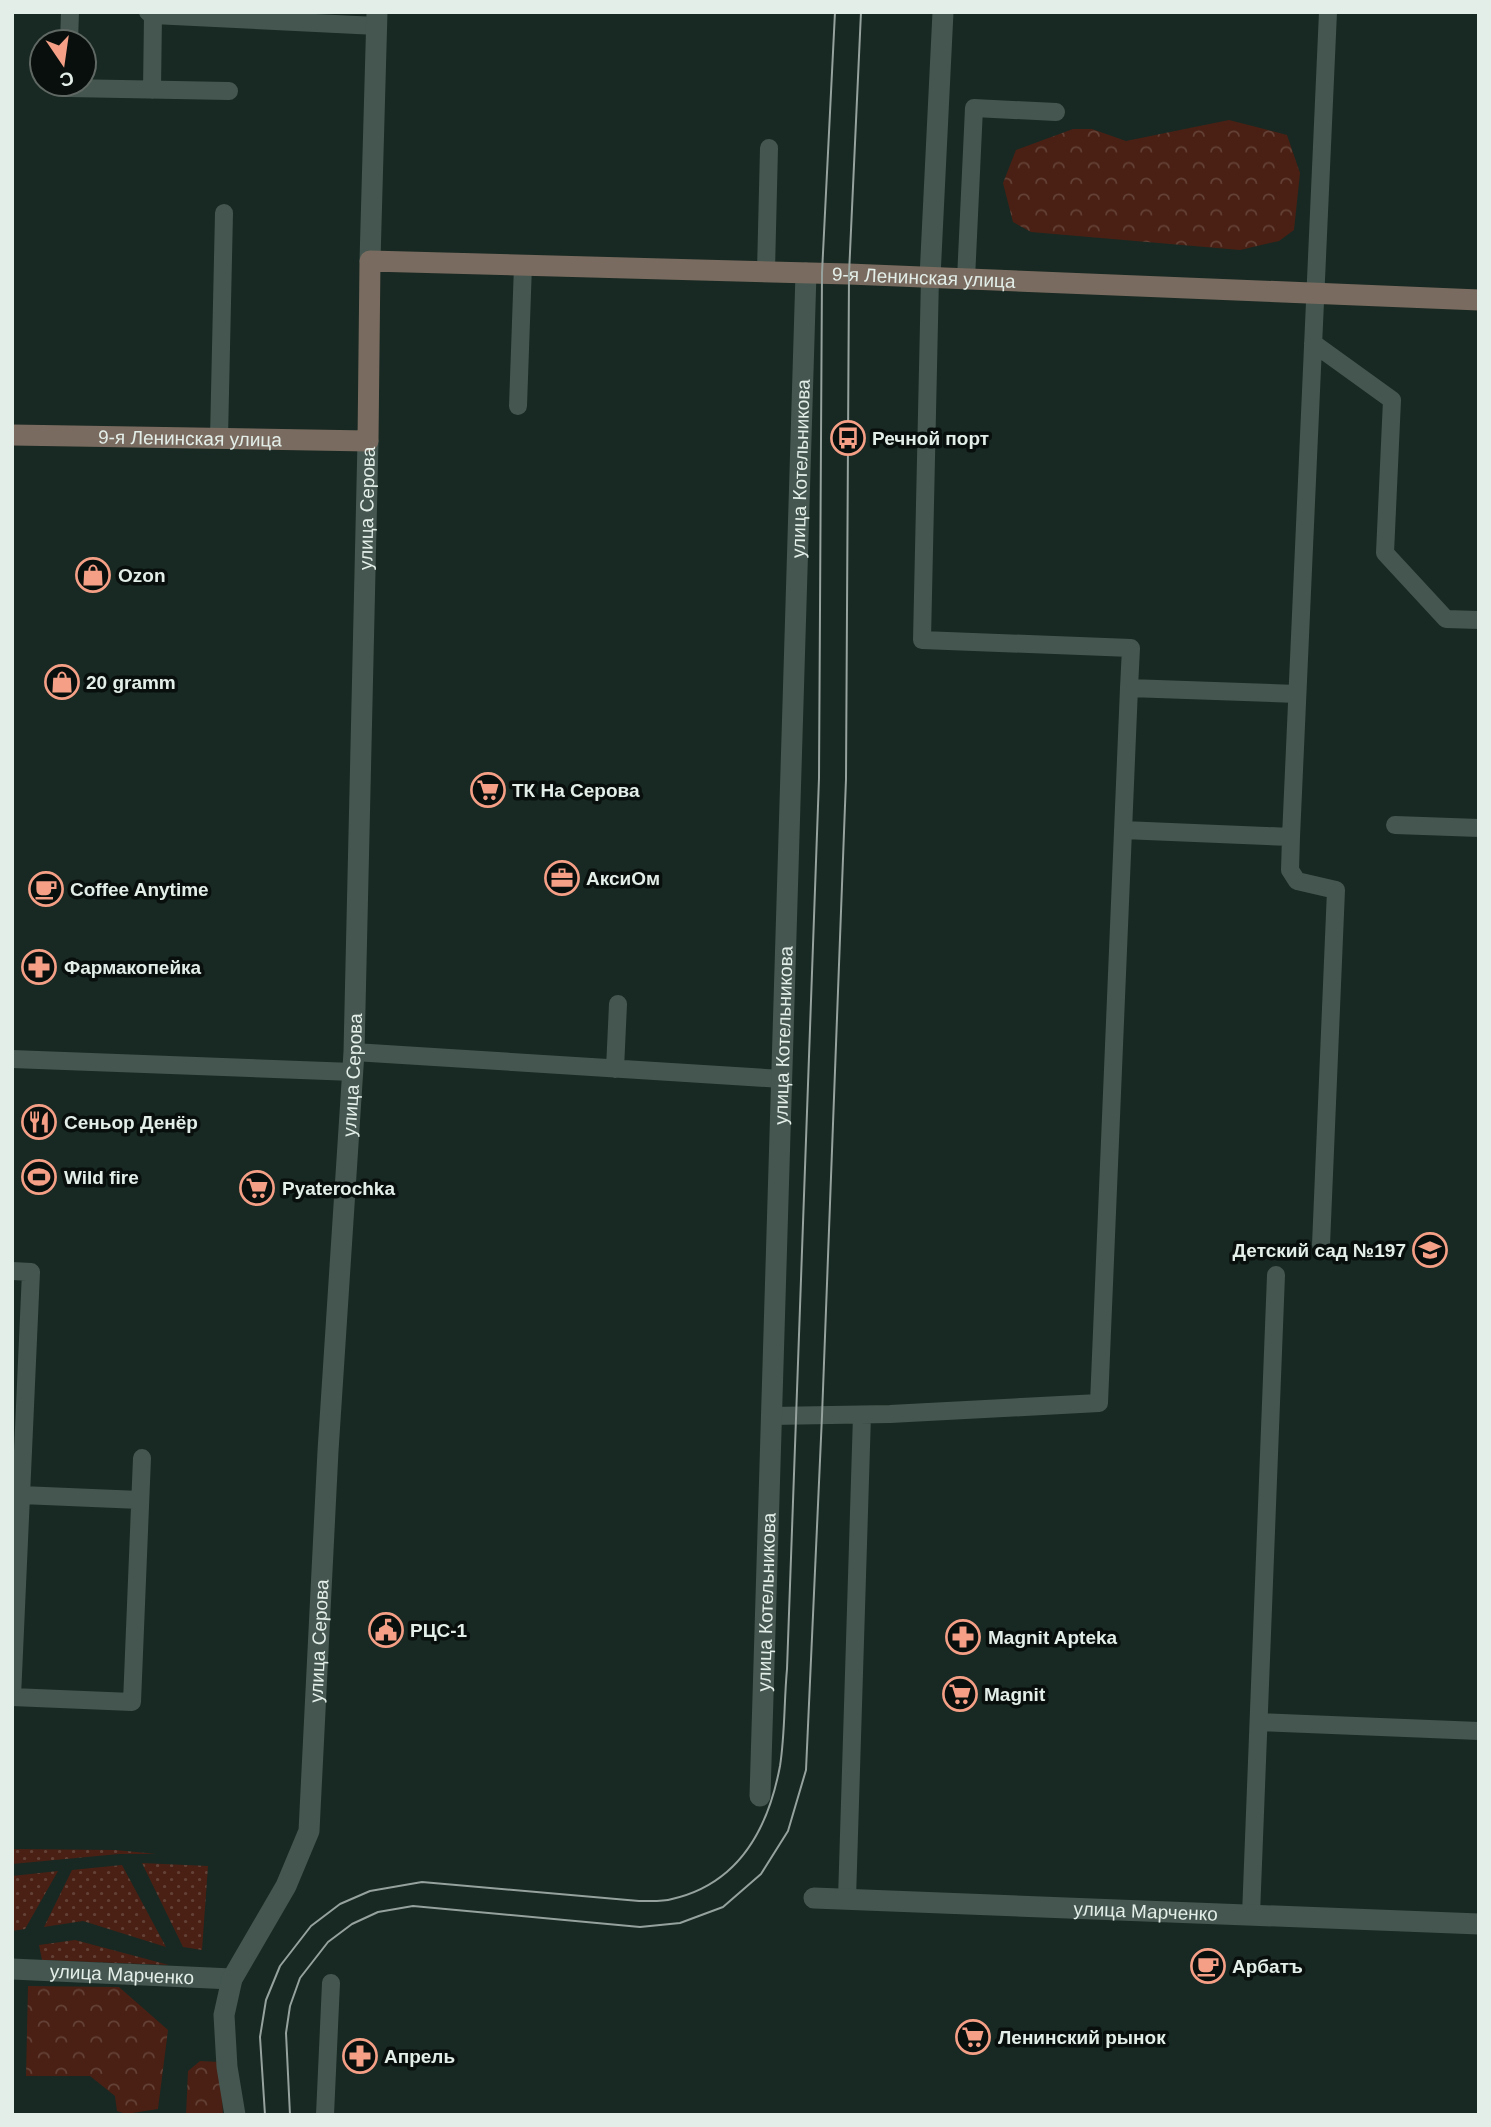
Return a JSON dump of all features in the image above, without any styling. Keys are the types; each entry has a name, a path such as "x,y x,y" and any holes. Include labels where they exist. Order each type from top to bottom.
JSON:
{"street":[{"path":"930,277 943,12"},
{"name":"улица Серова","path":"235,2115 227,2067 224,2015 232,1979 286,1886 309,1831 328,1451 354,1062 377,19"},
{"name":"9-я Ленинская улица","path":"370,261 766,271 1479,300"},
{"name":"улица Котельникова","path":"760,1796 806,273"},
{"name":"9-я Ленинская улица","path":"12,435 368,440"},
{"name":"улица Марченко","path":"814,1898 1479,1924"},
{"name":"улица Марченко","path":"12,1969 232,1979"}],"lane":[{"path":"1321,1245 1336,890 1297,881 1290,870 1328,12"},
{"path":"152,90 151,14 377,19"},
{"path":"98,89 229,91"},
{"path":"965,279 974,108 1056,112"},
{"path":"766,271 769,148"},
{"path":"219,438 224,213"},
{"path":"518,406 523,265"},
{"path":"771,1416 862,1415 1099,1403 1131,648 922,639 930,277"},
{"path":"1313,343 1392,400 1385,553 1446,619 1479,620"},
{"path":"1129,688 1297,694"},
{"path":"1395,825 1479,828"},
{"path":"1123,830 1291,837"},
{"path":"615,1069 618,1004"},
{"path":"12,1059 354,1062 615,1069 782,1079"},
{"path":"12,1271 31,1272 12,1697 132,1702 142,1458"},
{"path":"1251,1915 1276,1275"},
{"path":"847,1899 862,1415"},
{"path":"21,1495 140,1500"},
{"path":"1259,1722 1479,1731"},
{"path":"325,2115 331,1983"}],"green space":[{"path":"1229,120 1287,135 1300,173 1294,230 1279,241 1240,250 1031,232 1013,222 1003,183 1016,150 1073,129 1092,129 1126,141"},
{"path":"12,1849 116,1850 156,1854 119,1854 12,1864"},
{"path":"142,1863 208,1866 202,1950 183,1947"},
{"path":"122,1865 166,1947 83,1921 44,1927 72,1870"},
{"path":"58,1871 25,1929 12,1931 12,1876"},
{"path":"75,1940 169,1965 42,1960 39,1945"},
{"path":"28,1986 119,1987 168,2030 158,2109 126,2114 117,2111 115,2096 90,2076 26,2076"},
{"path":"200,2061 220,2062 223,2115 186,2115 188,2071"}],"tram line":[{"path":"265,2115 260,2037 266,2000 280,1966 311,1926 340,1904 370,1891 422,1882 639,1901 672,1899 695,1892 732,1867 758,1832 775,1789 782,1754 787,1669 819,778 822,273 835,12"},
{"path":"290,2115 286,2033 290,2006 300,1978 328,1942 352,1924 378,1912 413,1906 640,1927 680,1923 723,1907 761,1874 788,1831 806,1770 846,779 849,274 861,12"}],"place":[{"name":"Речной порт","path":"848,438"},
{"name":"Ozon","path":"93,575"},
{"name":"20 gramm","path":"62,682"},
{"name":"ТК На Серова","path":"488,790"},
{"name":"АксиОм","path":"562,878"},
{"name":"Coffee Anytime","path":"46,889"},
{"name":"Фармакопейка","path":"39,967"},
{"name":"Сеньор Денёр","path":"39,1122"},
{"name":"Wild fire","path":"39,1177"},
{"name":"Pyaterochka","path":"257,1188"},
{"name":"Детский сад №197","path":"1430,1250"},
{"name":"РЦС-1","path":"386,1630"},
{"name":"Magnit Apteka","path":"963,1637"},
{"name":"Magnit","path":"960,1694"},
{"name":"Арбатъ","path":"1208,1966"},
{"name":"Ленинский рынок","path":"973,2037"},
{"name":"Апрель","path":"360,2056"}]}
